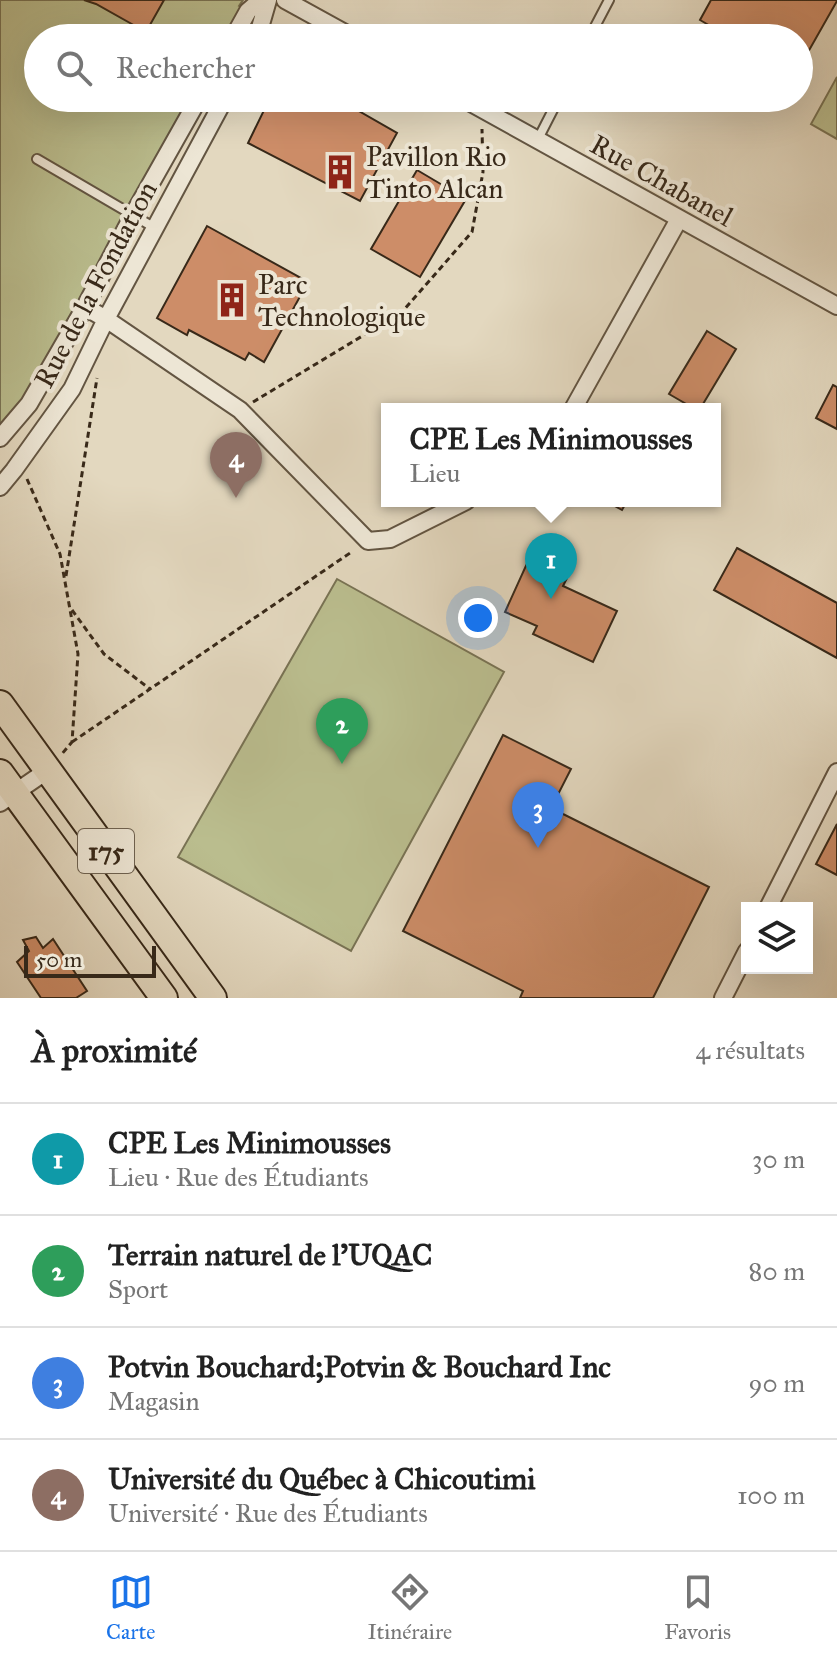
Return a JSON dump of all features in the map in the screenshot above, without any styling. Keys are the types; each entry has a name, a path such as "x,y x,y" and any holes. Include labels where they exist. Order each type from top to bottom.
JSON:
{"main road":[{"name":"175","path":"0,704 213,998"},
{"name":"175","path":"5,789 164,998"}],"street":[{"path":"241,24 248,11 261,0"},
{"path":"261,24 268,0"},
{"path":"285,0 329,24"},
{"name":"Rue de la Fondation","path":"0,438 29,404 191,112"},
{"name":"Rue de la Fondation","path":"0,487 72,389 106,319 217,112"},
{"name":"Rue Chabanel","path":"487,112 837,306"},
{"path":"576,403 679,219"},
{"path":"85,307 240,410 368,541 390,539 454,507"},
{"path":"5,789 48,770"},
{"path":"771,902 837,772"},
{"path":"723,998 741,963"}],"lane":[{"path":"596,24 609,0"},
{"path":"538,140 552,112"},
{"path":"37,159 155,228"}],"path":[{"path":"240,410 402,312 472,232 483,172 482,112"},
{"path":"65,580 99,365"},
{"path":"20,463 60,554 65,580 78,654 72,742"},
{"path":"48,770 72,742 368,541"},
{"path":"70,607 104,654 150,689"}],"green space":[{"path":"0,0 243,0 239,6 248,11 241,24 24,24 24,112 192,112 0,438"},
{"path":"837,77 837,139 811,124"},
{"path":"337,579 504,672 351,951 178,857"}],"building":[{"path":"84,0 164,0 150,24 132,24"},
{"path":"711,0 837,0 813,43 813,24 707,24 700,20"},
{"name":"Pavillon Rio Tinto Alcan","path":"263,112 360,112 397,133 360,201 248,143"},
{"path":"417,170 466,199 420,277 371,249"},
{"name":"Parc Technologique","path":"207,226 308,282 264,362 249,353 245,360 189,330 187,335 157,318"},
{"path":"707,331 736,349 704,403 685,403 669,394"},
{"path":"833,385 837,387 837,429 816,418"},
{"path":"534,548 573,566 563,586 617,611 593,662 533,634 537,626 505,612"},
{"path":"737,548 837,603 837,658 714,590"},
{"path":"503,735 571,769 551,808 709,887 653,998 520,998 523,991 403,931"},
{"path":"837,824 837,875 816,864"},
{"path":"36,937 43,948 53,939 87,991 76,998 41,998 17,962 29,951 23,940"}],"place":[{"name":"Pavillon Rio Tinto Alcan","path":"340,172"},
{"name":"Parc Technologique","path":"232,300"},
{"name":"Université du Québec à Chicoutimi","path":"236,498"},
{"name":"CPE Les Minimousses","path":"551,599"},
{"name":"Terrain naturel de l'UQAC","path":"342,764"},
{"name":"Potvin Bouchard;Potvin & Bouchard Inc","path":"538,848"}]}
